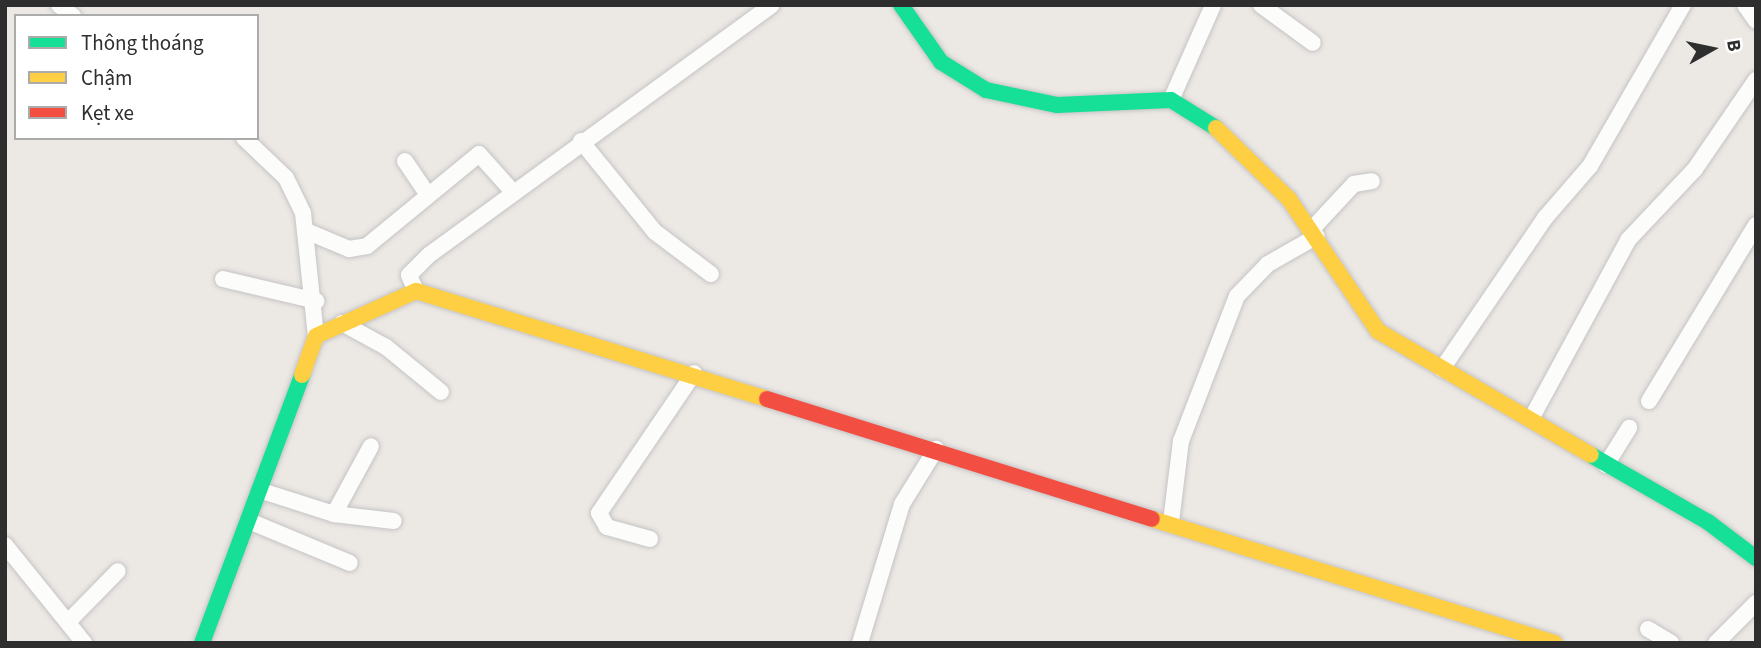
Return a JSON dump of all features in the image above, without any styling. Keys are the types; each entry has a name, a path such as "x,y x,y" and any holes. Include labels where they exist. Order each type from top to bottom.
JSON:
{"street":[{"path":"415,290 409,275 416,266 581,141 772,5"},
{"path":"901,5 941,62 986,90 1057,104 1171,100 1238,144 1314,232 1378,331 1708,522 1756,558"},
{"path":"1171,100 1213,5"},
{"path":"1261,5 1313,43"},
{"path":"1442,369 1545,218 1590,166 1682,5"},
{"path":"1745,5 1756,21"},
{"path":"1531,419 1628,240 1695,169 1756,80"},
{"path":"202,643 262,491 316,336 316,300 306,231 286,178 246,140"},
{"path":"581,141 655,232 711,274"},
{"path":"306,231 356,250 479,154 513,192"},
{"path":"405,161 428,195"},
{"path":"1171,522 1181,440 1237,296 1268,264 1314,232 1354,184 1372,181"},
{"path":"1650,401 1756,225"},
{"path":"223,279 316,300"},
{"path":"316,336 415,290 694,373 1171,522 1527,639 1554,643"},
{"path":"342,323 386,347 441,392"},
{"path":"650,539 607,527 599,513 694,373"},
{"path":"1606,465 1629,428"},
{"path":"334,514 371,446"},
{"path":"860,643 902,505 936,449"},
{"path":"262,491 334,514 394,521"},
{"path":"249,521 350,563"},
{"path":"5,545 84,643"},
{"path":"68,622 118,571"},
{"path":"1716,643 1756,603"},
{"path":"1648,629 1671,643"}],"traffic: fast":[{"path":"901,5 941,62 986,90 1057,105 1171,100 1216,128"},
{"path":"202,643 302,375"},
{"path":"1591,455 1708,522 1756,558"}],"traffic: slow":[{"path":"1216,128 1289,199 1378,331 1591,455"},
{"path":"302,375 316,336 416,291 767,399"},
{"path":"1152,519 1554,643"}],"traffic: jam":[{"path":"767,399 1152,519"}]}
